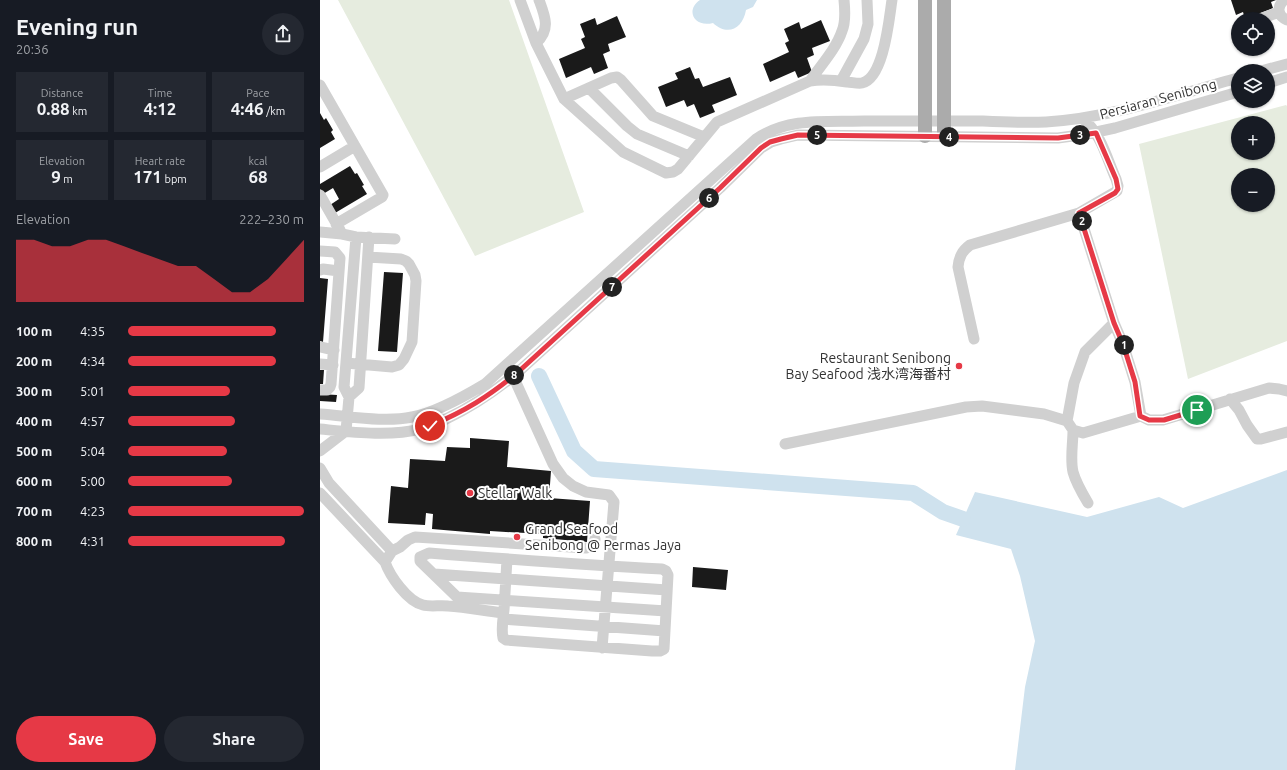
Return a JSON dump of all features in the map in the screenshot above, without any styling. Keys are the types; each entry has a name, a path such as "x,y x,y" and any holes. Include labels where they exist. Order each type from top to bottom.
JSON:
{"main road":[{"path":"925,0 925,136"},
{"path":"944,0 944,136"}],"street":[{"path":"520,0 536,43 564,99 623,152 666,173 678,169 717,122 810,81 823,79 862,84 871,78 878,68 886,44 892,0"},
{"path":"536,43 542,38 546,23 539,0"},
{"path":"810,81 833,48 843,30 845,11 844,0"},
{"path":"841,81 864,39 868,24 867,0"},
{"path":"1275,67 1287,64"},
{"path":"564,99 611,78 617,77 653,116 704,137"},
{"path":"1275,81 1287,77"},
{"name":"Persiaran Senibong","path":"320,414 387,420 413,417 450,403 485,384 750,144 765,133 799,122 1045,122 1083,119 1122,110 1231,80"},
{"path":"589,88 637,134 689,156"},
{"path":"322,91 383,195 336,224"},
{"name":"Persiaran Senibong","path":"320,432 346,431 377,433 421,429 446,419 488,396 515,374 720,188 761,148 770,142 785,137 798,135 1058,138 1096,133 1231,94"},
{"path":"974,339 958,267 958,258 964,250 970,245 1079,213 1115,193 1118,189 1116,179 1096,133 1083,119"},
{"path":"320,167 355,146"},
{"path":"320,196 342,234"},
{"path":"1079,213 1114,323 1123,344 1135,382 1140,416"},
{"path":"320,232 356,237 396,239"},
{"path":"320,451 346,431 349,397 344,387 356,237"},
{"path":"349,397 359,388 369,237"},
{"path":"320,251 335,252 340,258 333,365 330,387 327,390 320,390"},
{"path":"346,363 392,367 399,365 404,359 412,342 416,281 412,270 406,261 401,259 368,257"},
{"path":"320,270 339,271"},
{"path":"1067,421 1074,384 1085,352 1114,323"},
{"path":"320,347 334,350"},
{"path":"320,364 333,365"},
{"path":"515,374 553,464 563,478 579,489 586,492 606,494 612,499 614,506 610,535 609,567 602,648"},
{"path":"1073,430 1083,433 1140,416 1149,420 1164,420 1270,388 1287,391"},
{"path":"1230,400 1239,410 1257,439 1287,432"},
{"path":"785,444 966,406 982,406 1044,414 1067,421 1073,430 1073,473 1079,488 1088,503"},
{"path":"320,468 329,483 392,551"},
{"path":"320,493 385,562 397,584 413,600 422,605 448,606 503,616 604,627 665,631"},
{"path":"385,562 392,551 415,537 586,548 594,545 595,539"},
{"path":"507,559 505,580 504,600 502,633 503,638 506,640 602,648 660,651 664,649 668,575 666,571 662,569 609,567 507,559 428,553 420,557 420,561 457,598 504,600 666,611"},
{"path":"434,574 667,590"}],"shaded area":[{"path":"338,0 509,0 584,212 475,256"},
{"path":"1286,105 1287,341 1188,379 1139,144 1231,120 1231,160 1275,160 1275,116 1245,116"}],"water":[{"path":"700,0 757,0 753,7 746,10 742,22 738,26 729,30 719,27 713,23 706,24 697,21 694,17 693,9 695,4"},
{"path":"1287,470 1287,770 1015,770 1025,687 1035,641 1020,576 1011,549 956,535 975,492 1087,517 1159,497 1183,508"}],"building":[{"path":"1231,0 1276,0 1271,2 1273,8 1263,12 1235,12"},
{"path":"617,16 626,37 608,44 610,51 603,54 608,68 594,74 591,67 566,78 559,59 585,48 581,39 585,37 580,24 595,18 597,25"},
{"path":"821,20 830,41 812,48 814,55 807,58 812,72 798,78 795,71 770,82 763,64 789,52 785,43 789,41 784,29 799,22 801,29"},
{"path":"690,67 695,79 699,78 703,87 730,77 737,95 712,105 715,112 700,118 694,104 687,107 684,100 666,107 658,87 678,79 675,73"},
{"path":"320,113 324,120 326,118 333,130 331,132 335,139 320,148"},
{"path":"350,166 355,174 357,173 367,194 335,213 330,205 339,199 333,188 323,194 320,189 320,184"},
{"path":"384,272 403,273 397,352 378,351"},
{"path":"320,278 328,279 323,342 320,341"},
{"path":"320,370 324,370 323,384 320,384"},
{"path":"320,394 337,395 336,402 320,401"},
{"name":"Stellar Walk","path":"470,438 509,441 507,467 551,471 549,498 590,501 587,542 543,538 543,534 490,531 490,534 432,529 433,514 426,513 425,525 388,523 391,486 408,488 410,459 445,461 447,447 470,448"},
{"path":"693,567 728,570 726,590 692,587"}],"waterway":[{"path":"539,376 574,451 594,469 913,493 943,512 963,519"}],"place":[{"name":"Restaurant Senibong Bay Seafood 浅水湾海番村","path":"959,366"},
{"name":"Stellar Walk","path":"470,493"},
{"name":"Grand Seafood Senibong @ Permas Jaya","path":"517,537"}],"route":[{"path":"430,426 474,405 503,385 720,188 761,148 770,142 798,135 1058,138 1096,133 1116,179 1118,189 1115,193 1079,213 1114,323 1123,344 1135,382 1140,416 1149,420 1164,420 1197,410"}]}
